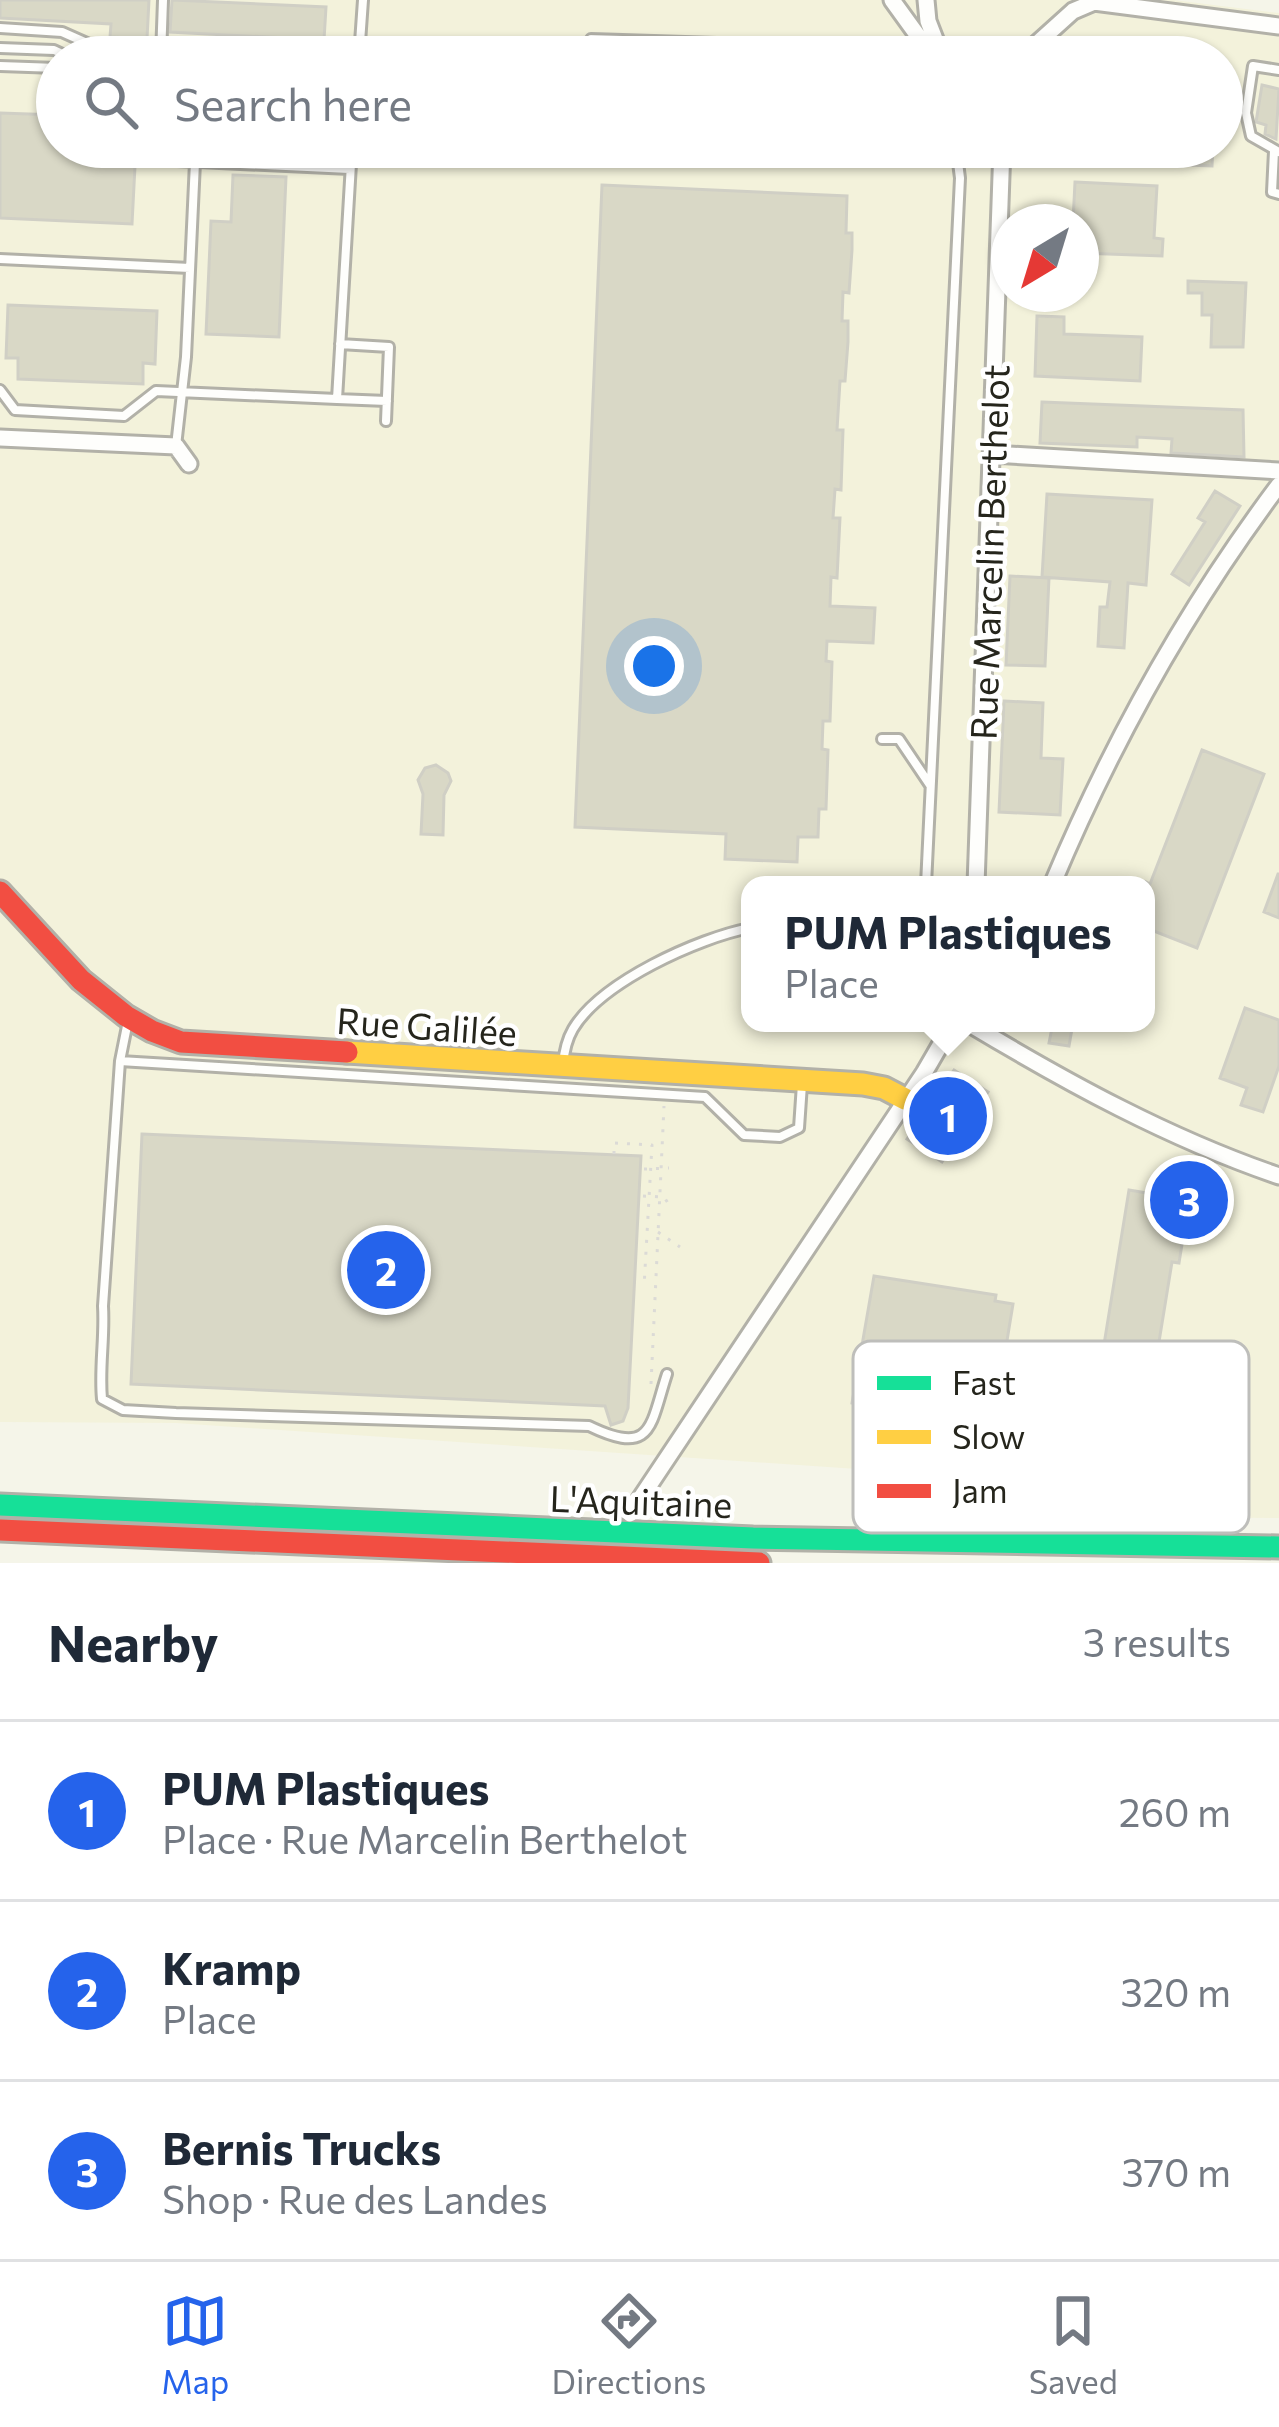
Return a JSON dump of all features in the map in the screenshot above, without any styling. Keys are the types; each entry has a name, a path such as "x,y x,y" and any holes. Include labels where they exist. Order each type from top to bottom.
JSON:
{"main road":[{"name":"Rue Galilée","path":"0,892 94,993 128,1021 181,1042 874,1085 905,1100"},
{"name":"L'Aquitaine","path":"0,1505 753,1538 1279,1547"},
{"name":"L'Aquitaine","path":"0,1530 759,1563"}],"street":[{"path":"892,0 918,36"},
{"path":"926,0 935,36"},
{"path":"1045,36 1072,11 1094,2 1279,26"},
{"name":"Rue Marcelin Berthelot","path":"976,876 1001,168"},
{"path":"0,438 176,446 189,464"},
{"path":"992,454 1279,471"},
{"path":"1056,876 1093,789 1161,661 1217,569 1279,485"},
{"path":"630,1514 947,1032"},
{"path":"984,1032 1103,1101 1191,1143 1279,1175"}],"lane":[{"path":"162,36 163,0"},
{"path":"360,36 363,0"},
{"path":"0,28 71,36"},
{"path":"0,48 36,49"},
{"path":"0,66 36,67"},
{"path":"1279,70 1253,66 1246,113 1251,136 1276,152 1272,192 1279,194"},
{"path":"176,446 186,357 195,168"},
{"path":"311,168 350,170 338,399"},
{"path":"926,876 959,168"},
{"path":"0,259 190,268"},
{"path":"340,344 389,347 386,421"},
{"path":"186,357 198,358"},
{"path":"0,390 15,410 124,416 156,391 387,401"},
{"path":"882,739 898,740 930,787"},
{"path":"563,1067 565,1046 577,1022 615,989 686,949 741,931"},
{"path":"128,1021 121,1061 104,1306 102,1399 122,1410 176,1413 589,1426 623,1441 639,1437 650,1427 667,1374"},
{"path":"121,1061 705,1097 744,1135 780,1137 799,1128 802,1080"}],"path":[{"path":"650,1398 664,1095"},
{"path":"614,1154 614,1143 652,1145 647,1169 644,1287"},
{"path":"647,1169 669,1168"},
{"path":"646,1196 668,1203"},
{"path":"658,1232 680,1247"}],"shaded area":[{"path":"0,0 1173,0 1279,13 1279,1518 1249,1518 1249,1341 853,1341 853,1469 176,1423 0,1422"}],"building":[{"path":"0,0 149,0 147,36 110,36 111,24 0,18"},
{"path":"172,0 326,7 324,36 170,32"},
{"path":"1262,85 1279,89 1276,139 1265,134 1266,125 1256,122"},
{"path":"0,113 36,114 36,168 135,168 132,224 0,218"},
{"path":"233,175 286,177 279,337 206,334 211,221 231,222"},
{"path":"1075,182 1157,186 1154,238 1163,239 1162,256 1099,254 1099,204 1074,204"},
{"path":"602,185 847,196 846,233 852,233 852,250 849,293 843,292 842,321 848,321 848,342 845,381 840,381 841,490 835,489 833,518 840,518 837,578 831,577 830,606 875,608 873,643 827,641 826,661 832,662 830,721 823,721 822,749 828,750 826,809 819,809 818,837 798,837 797,862 725,859 726,834 575,827"},
{"path":"1188,281 1246,283 1243,347 1211,347 1212,315 1202,315 1202,293 1188,293"},
{"path":"8,305 157,311 155,364 143,363 143,384 18,379 18,358 6,358"},
{"path":"1037,316 1064,317 1064,334 1142,337 1140,381 1035,376"},
{"path":"1042,402 1243,410 1244,457 1171,453 1172,439 1137,437 1137,447 1040,443"},
{"path":"1215,491 1240,506 1189,585 1172,574 1205,522 1198,518"},
{"path":"1047,494 1152,500 1146,585 1128,583 1124,648 1098,646 1100,607 1107,607 1110,582 1042,577"},
{"path":"1010,576 1049,578 1045,666 1006,665"},
{"path":"1004,701 1043,703 1041,758 1063,759 1060,815 999,812"},
{"path":"1202,750 1264,774 1197,948 1155,932 1153,876"},
{"path":"436,765 451,781 444,795 443,835 421,834 423,794 418,780 425,768"},
{"path":"1279,874 1279,918 1264,912"},
{"path":"1245,1008 1279,1020 1279,1066 1263,1112 1241,1105 1247,1088 1220,1078"},
{"path":"1051,1032 1071,1032 1069,1046 1049,1043"},
{"path":"954,1070 988,1092 942,1162 907,1139"},
{"path":"142,1134 641,1156 628,1408 623,1421 611,1425 605,1406 131,1384"},
{"path":"1129,1190 1189,1200 1179,1263 1172,1262 1159,1341 1105,1341"},
{"path":"874,1276 996,1295 995,1301 1013,1304 1007,1341 863,1341"}],"traffic: fast":[{"path":"0,1505 753,1538 1279,1547"}],"traffic: slow":[{"path":"347,1052 863,1084 905,1099"}],"traffic: jam":[{"path":"0,892 81,980 152,1031 181,1042 347,1052"},
{"path":"0,1530 759,1563"}],"place":[{"name":"PUM Plastiques","path":"948,1116"},
{"name":"Bernis Trucks","path":"1189,1200"},
{"name":"Kramp","path":"386,1270"}]}
